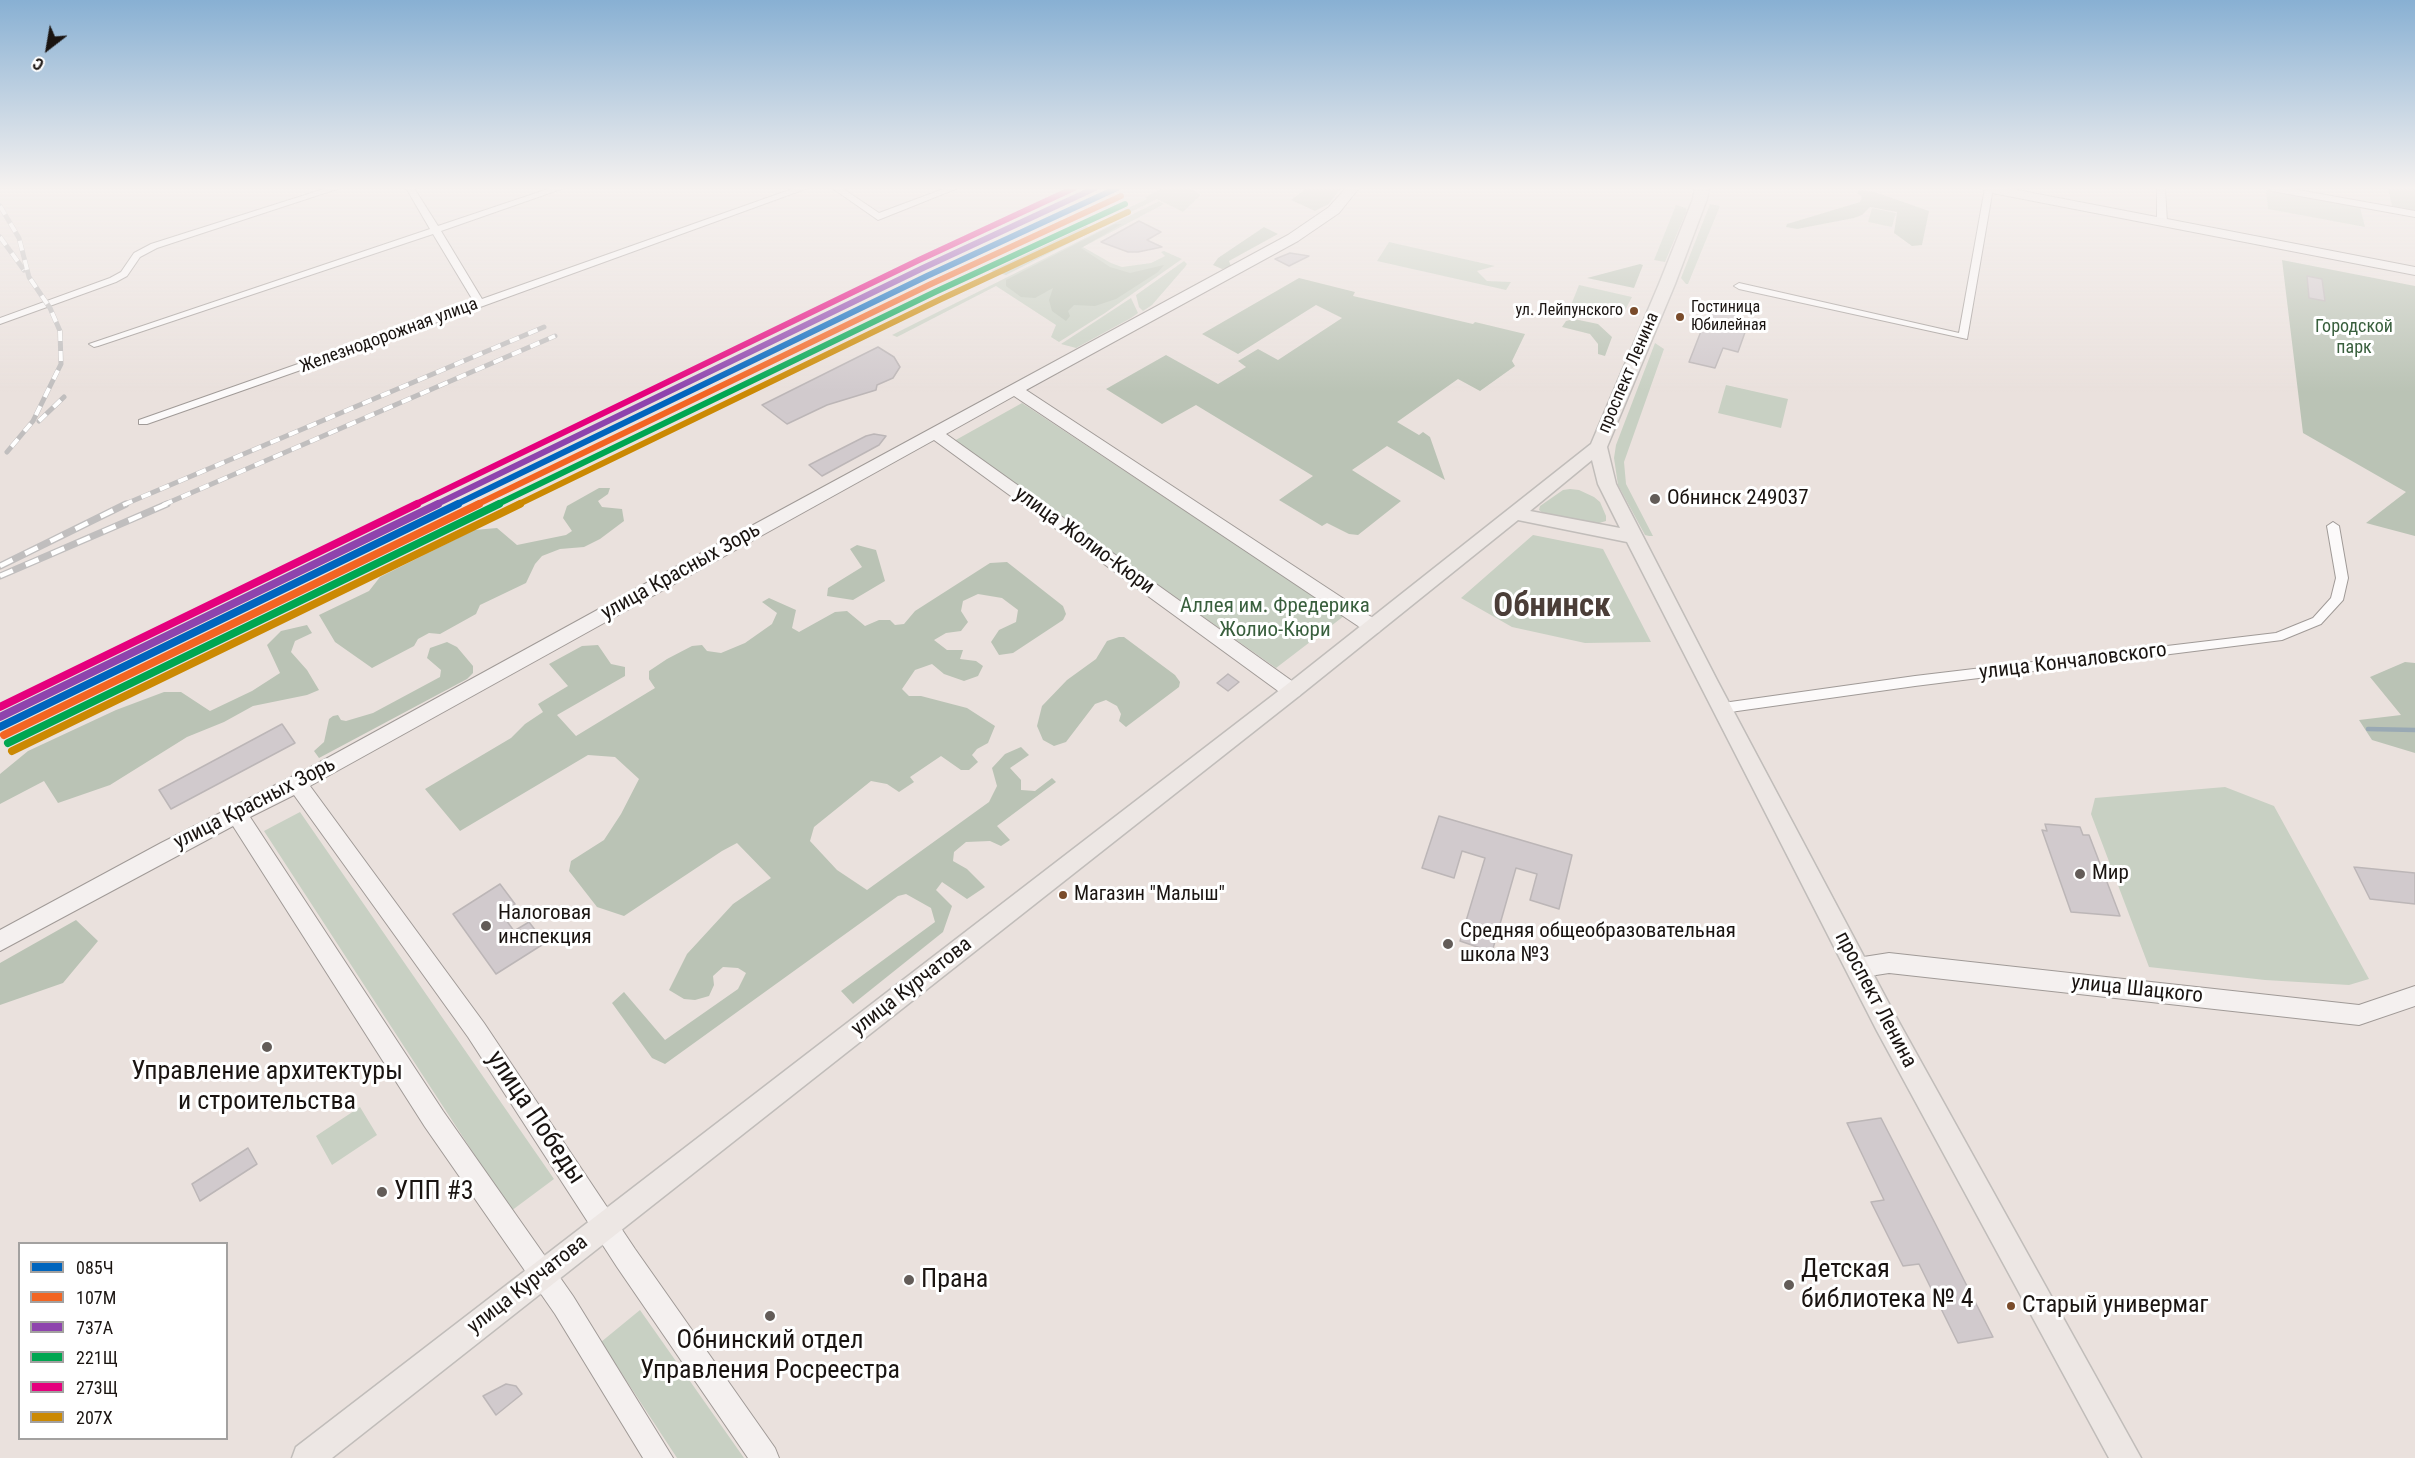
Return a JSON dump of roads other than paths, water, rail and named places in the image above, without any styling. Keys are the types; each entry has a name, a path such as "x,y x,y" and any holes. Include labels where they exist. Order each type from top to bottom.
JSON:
{"main road":[{"name":"проспект Ленина","path":"1679,256 1598,447 1607,484 1857,968 2126,1458"},
{"name":"улица Курчатова","path":"307,1458 1292,691 1598,447"},
{"path":"1516,514 1633,537"}],"street":[{"path":"0,321 113,280 124,274 136,256"},
{"path":"94,344 357,256"},
{"path":"451,256 480,304"},
{"name":"Железнодорожная улица","path":"143,422 614,256"},
{"name":"улица Красных Зорь","path":"0,941 168,849 297,784 1260,256"},
{"path":"1739,286 1963,337 1977,256"},
{"path":"2338,256 2415,271"},
{"path":"1014,389 1373,627"},
{"name":"улица Жолио-Кюри","path":"934,433 1292,691"},
{"name":"улица Кончаловского","path":"1724,708 1915,681 2278,637 2317,621 2337,600 2342,578 2333,526"},
{"name":"улица Победы","path":"297,784 476,1030 605,1225 765,1458"},
{"path":"237,815 434,1119 564,1305 659,1458"},
{"name":"улица Шацкого","path":"1857,968 1889,963 2359,1015 2415,996"}],"waterway":[{"path":"2368,729 2415,730"}],"railway":[{"path":"14,256 24,270"},
{"path":"7,452 33,421 61,364 60,331 50,308 29,277 24,256"},
{"path":"123,505 544,327"},
{"path":"163,505 555,336"},
{"path":"39,421 64,397"},
{"path":"0,566 126,504"},
{"path":"0,576 167,504"}],"place":[{"name":"ул. Лейпунского","path":"1634,311"},
{"name":"Гостиница Юбилейная","path":"1680,317"},
{"name":"Обнинск 249037","path":"1655,499"},
{"name":"Мир","path":"2080,874"},
{"name":"Магазин \"Малыш\"","path":"1063,895"},
{"name":"Налоговая инспекция","path":"486,926"},
{"name":"Средняя общеобразовательная школа №3","path":"1448,944"},
{"name":"Управление архитектуры и строительства","path":"267,1047"},
{"name":"УПП #3","path":"382,1192"},
{"name":"Прана","path":"909,1280"},
{"name":"Детская библиотека № 4","path":"1789,1285"},
{"name":"Старый универмаг","path":"2011,1306"},
{"name":"Обнинский отдел Управления Росреестра","path":"770,1316"}],"district":[{"name":"Обнинск","path":"1552,608"}],"park label":[{"name":"Городской парк","path":"2354,337"},
{"name":"Аллея им. Фредерика Жолио-Кюри","path":"1275,619"}]}
